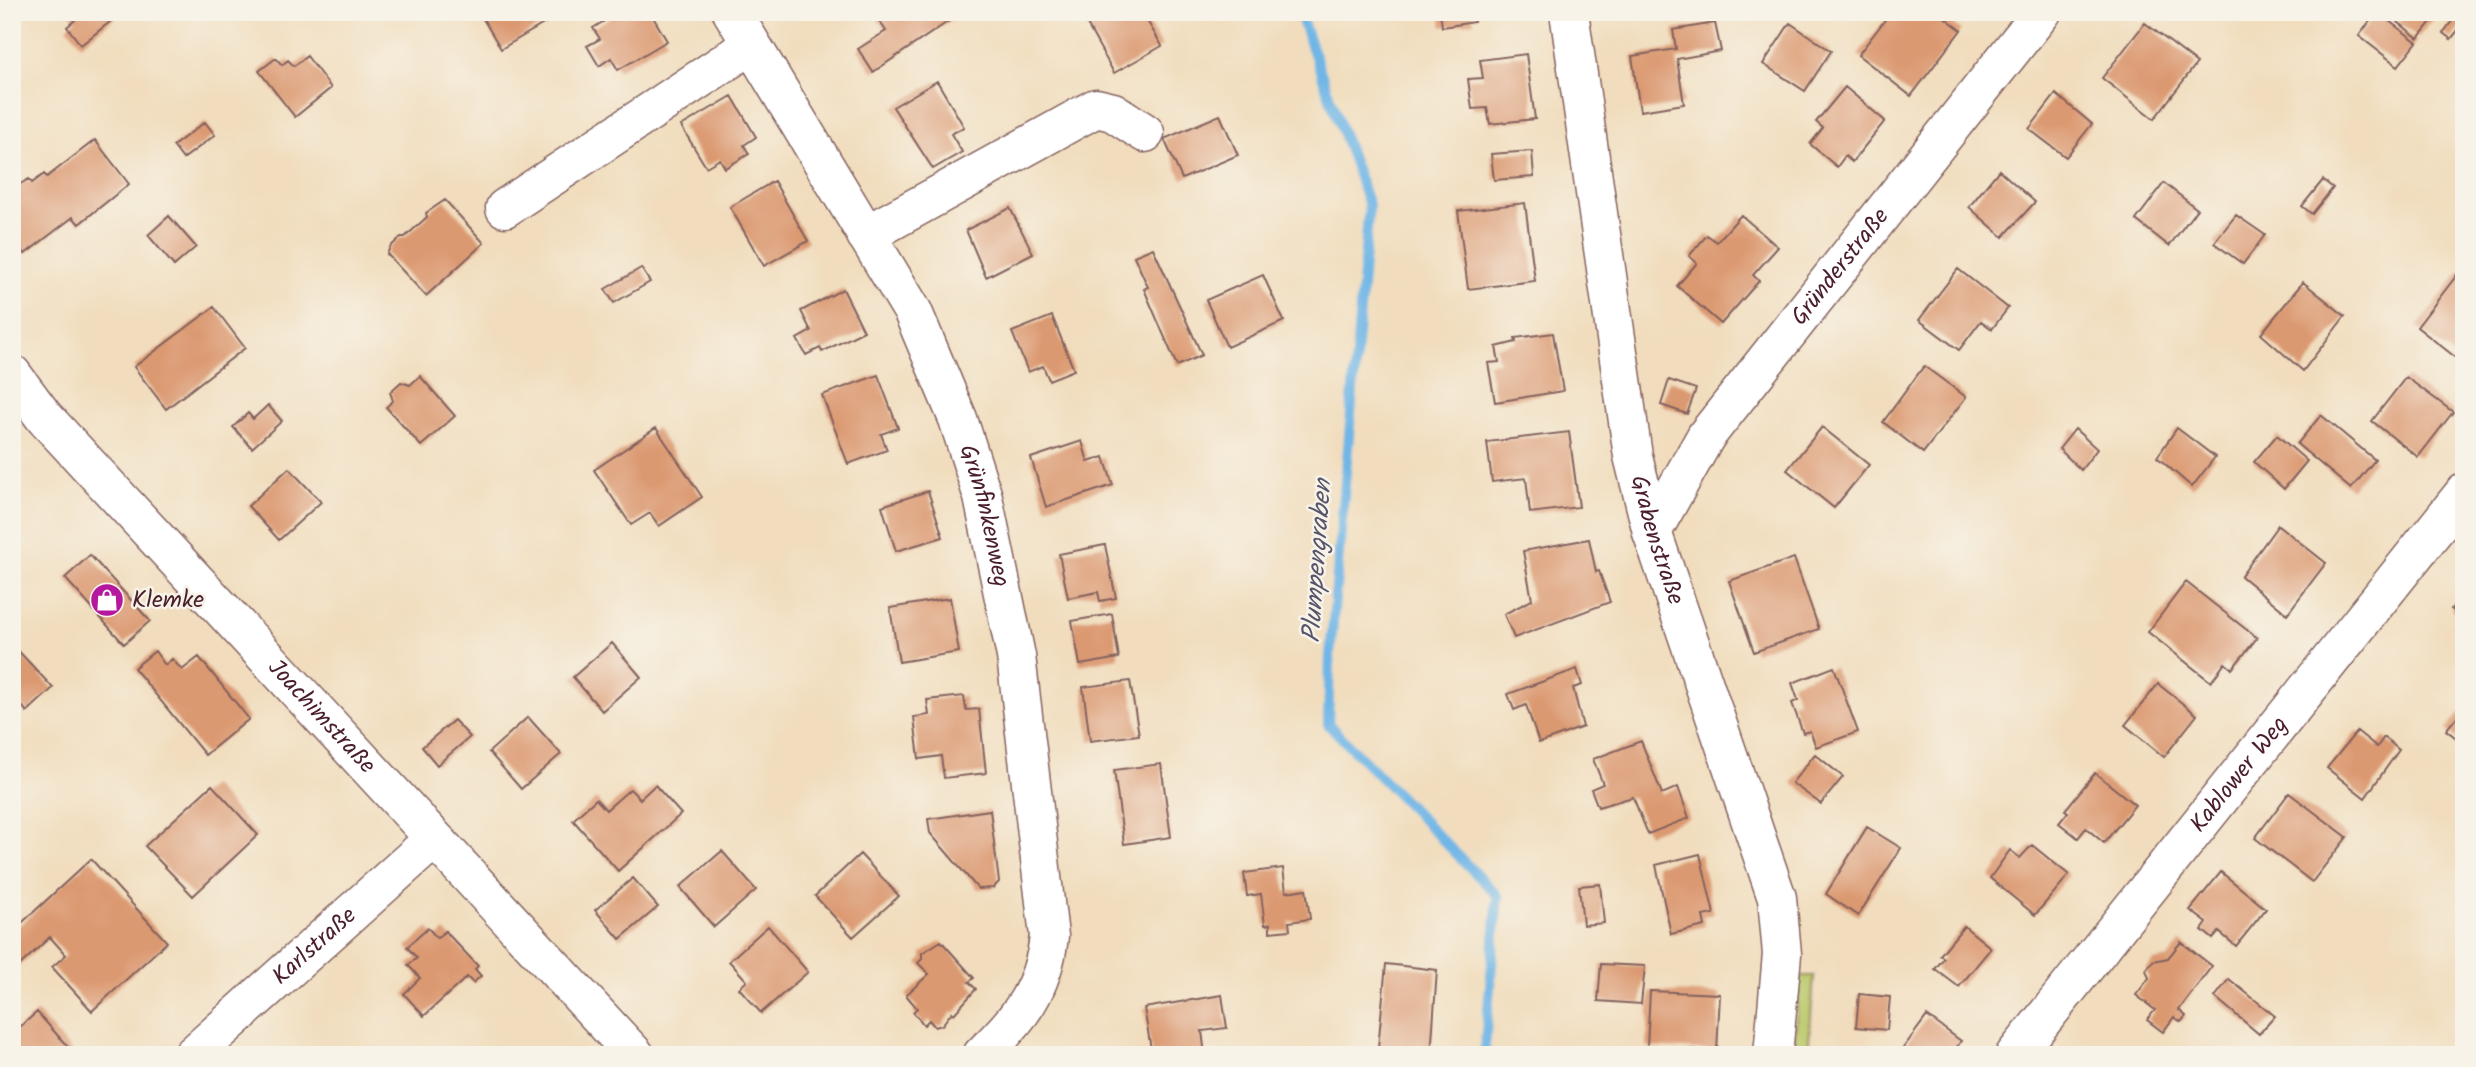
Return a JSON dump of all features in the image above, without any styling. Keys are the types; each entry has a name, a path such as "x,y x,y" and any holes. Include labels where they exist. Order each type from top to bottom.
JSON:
{"street":[{"name":"Grünfinkenweg","path":"733,12 913,312 958,419 983,497 1016,656 1049,936 1046,962 1037,989 1003,1035 982,1055"},
{"name":"Grabenstraße","path":"1569,12 1631,446 1652,532 1777,898 1782,954 1773,1055"},
{"name":"Gründerstraße","path":"1652,532 1706,436 2042,12"},
{"path":"505,208 751,45"},
{"path":"866,235 1096,108 1112,113 1145,133"},
{"name":"Joachimstraße","path":"12,374 44,417 635,1055"},
{"name":"Kablower Weg","path":"2015,1055 2464,493"},
{"name":"Karlstraße","path":"193,1055 434,839"}],"green space":[{"path":"1800,976 1814,976 1808,1055 1793,1055"}],"building":[{"path":"69,12 112,12 116,17 81,45 67,27 75,20"},
{"path":"479,12 546,12 550,20 501,49"},
{"path":"619,12 650,12 667,41 618,70 611,58 599,66 587,46 600,39 593,28"},
{"path":"873,12 952,12 955,17 873,72 858,49 886,31"},
{"path":"1080,12 1142,12 1162,46 1114,73"},
{"path":"1440,12 1472,12 1474,22 1442,27"},
{"path":"1891,12 1938,12 1961,30 1911,96 1858,55"},
{"path":"2377,12 2417,42 2398,66 2359,36"},
{"path":"2406,12 2439,12 2418,38 2398,22"},
{"path":"2459,12 2464,12 2464,31 2460,28 2451,39 2443,33"},
{"path":"1715,23 1721,51 1677,59 1684,104 1640,111 1632,56 1676,49 1673,30"},
{"path":"1790,23 1831,51 1805,91 1763,64"},
{"path":"2145,23 2197,63 2154,119 2102,78"},
{"path":"1526,54 1535,119 1490,124 1487,108 1472,109 1468,79 1483,78 1480,60"},
{"path":"307,56 331,88 295,117 259,71 276,58 282,65 288,60 294,66"},
{"path":"937,81 964,127 951,134 962,152 933,169 893,107"},
{"path":"1845,87 1885,121 1852,162 1845,156 1837,167 1810,144 1823,128 1816,122"},
{"path":"2056,94 2092,124 2066,157 2029,129"},
{"path":"732,96 756,137 744,145 749,154 725,168 720,159 706,167 681,126"},
{"path":"1220,115 1238,155 1182,179 1164,139"},
{"path":"205,122 215,135 183,159 173,146"},
{"path":"95,140 129,184 79,224 73,217 25,254 12,237 12,198 17,194 13,188 29,179 32,183 44,174 47,177"},
{"path":"1532,151 1534,177 1494,180 1491,154"},
{"path":"1999,170 2035,202 2003,237 1969,207"},
{"path":"2323,180 2333,188 2312,214 2302,206"},
{"path":"774,181 808,241 764,266 730,207"},
{"path":"2164,183 2197,209 2169,246 2136,220"},
{"path":"445,200 484,243 426,296 387,254 390,247 427,217 426,213"},
{"path":"1525,203 1535,281 1468,289 1458,211"},
{"path":"1010,208 1033,253 986,277 966,230"},
{"path":"1741,215 1778,247 1753,275 1759,281 1721,324 1677,286 1697,263 1689,256 1707,235 1717,242"},
{"path":"2236,215 2265,235 2243,264 2214,243"},
{"path":"169,216 196,247 174,266 148,235"},
{"path":"1153,248 1202,355 1177,366 1144,289 1148,287 1134,256"},
{"path":"641,268 650,282 614,303 605,289"},
{"path":"1958,269 2008,308 1992,329 1981,321 1959,350 1919,320"},
{"path":"2460,271 2464,274 2464,364 2417,327"},
{"path":"1263,275 1284,321 1227,347 1206,300"},
{"path":"2303,282 2345,316 2303,371 2261,334"},
{"path":"843,289 864,331 822,352 820,348 806,355 797,339 811,331 801,311"},
{"path":"214,307 245,348 166,409 134,367"},
{"path":"1052,316 1074,370 1049,380 1043,366 1028,372 1012,332"},
{"path":"1553,333 1563,391 1495,402 1488,363 1499,362 1496,347 1516,342 1515,338"},
{"path":"1924,366 1966,397 1923,453 1883,422"},
{"path":"878,375 898,428 881,434 887,450 848,464 822,395"},
{"path":"420,376 455,416 421,446 386,407 393,401 390,392 401,382 410,385"},
{"path":"2406,377 2453,412 2418,457 2372,421"},
{"path":"1669,380 1696,389 1687,414 1661,405"},
{"path":"268,405 282,421 252,448 233,427 248,413 253,419"},
{"path":"2321,415 2375,460 2351,489 2297,444"},
{"path":"1822,427 1869,465 1834,508 1787,470"},
{"path":"656,428 702,497 659,526 650,513 631,525 594,470"},
{"path":"2177,428 2215,457 2192,487 2157,457"},
{"path":"2075,429 2097,449 2081,470 2059,449"},
{"path":"1569,432 1579,507 1530,513 1526,478 1492,482 1487,442"},
{"path":"2277,435 2307,461 2284,489 2254,462"},
{"path":"1082,441 1088,462 1104,457 1113,485 1046,507 1031,458"},
{"path":"289,468 321,502 279,540 248,506"},
{"path":"928,491 943,537 896,551 882,506"},
{"path":"2278,525 2326,563 2287,614 2241,576"},
{"path":"1589,539 1596,572 1599,571 1610,602 1514,638 1504,614 1532,600 1523,551"},
{"path":"1105,545 1116,598 1100,601 1098,592 1068,598 1059,554"},
{"name":"Klemke","path":"90,555 150,621 124,644 65,578"},
{"path":"1794,558 1819,629 1754,652 1729,581"},
{"path":"2186,582 2257,638 2232,669 2225,663 2211,682 2148,632"},
{"path":"2464,592 2464,619 2451,609"},
{"path":"950,598 959,652 899,662 890,608"},
{"path":"1112,614 1119,658 1080,665 1072,621"},
{"path":"612,643 641,677 602,711 573,677"},
{"path":"12,644 53,688 27,712 16,699 12,703"},
{"path":"155,651 165,665 172,659 182,670 199,657 249,719 205,755 134,668"},
{"path":"1834,667 1858,732 1816,747 1810,731 1803,733 1792,703 1798,700 1792,683"},
{"path":"1577,669 1582,685 1573,688 1583,727 1539,743 1526,705 1514,710 1508,694"},
{"path":"1130,681 1139,735 1090,741 1083,687"},
{"path":"2158,684 2197,715 2164,757 2125,725"},
{"path":"964,696 966,710 979,709 986,773 944,778 941,756 919,759 914,717 929,715 927,700"},
{"path":"2464,708 2464,744 2446,730"},
{"path":"528,717 561,754 521,789 489,752"},
{"path":"454,720 470,737 437,765 422,747"},
{"path":"2357,731 2377,747 2384,737 2399,750 2365,798 2327,768"},
{"path":"1641,741 1662,794 1678,787 1689,818 1648,834 1633,797 1598,807 1591,789 1603,784 1593,759"},
{"path":"1815,754 1843,777 1821,804 1792,783"},
{"path":"1161,764 1171,837 1124,844 1114,770"},
{"path":"2095,773 2135,805 2104,843 2086,828 2078,838 2059,823 2068,812 2065,810"},
{"path":"212,785 258,835 193,896 145,846"},
{"path":"655,785 681,814 618,871 573,820 596,799 606,810 630,789 640,799"},
{"path":"2289,793 2347,837 2312,882 2255,838"},
{"path":"990,810 999,882 993,888 978,889 930,833 928,819"},
{"path":"1867,827 1901,848 1858,916 1826,894"},
{"path":"2032,845 2069,875 2035,915 1990,878 2010,850 2020,858"},
{"path":"722,851 756,890 714,927 680,887"},
{"path":"860,854 899,896 853,937 815,896"},
{"path":"1700,854 1714,914 1703,916 1705,926 1671,934 1656,865"},
{"path":"91,859 167,942 92,1011 52,967 66,955 50,937 20,965 12,956 12,932"},
{"path":"1283,868 1286,892 1306,889 1310,919 1289,922 1290,930 1270,932 1270,924 1265,925 1261,894 1247,896 1244,873"},
{"path":"2221,872 2266,909 2236,946 2219,932 2213,939 2202,930 2207,923 2190,910"},
{"path":"633,878 658,907 620,939 595,910"},
{"path":"1600,884 1604,923 1583,925 1579,886"},
{"path":"768,926 808,972 761,1013 739,988 747,981 729,961"},
{"path":"1964,926 1991,948 1959,987 1935,969 1944,958 1940,955"},
{"path":"428,928 437,938 445,931 478,966 475,969 481,976 473,983 467,977 424,1016 404,994 420,978 408,965 417,958 407,947"},
{"path":"941,941 974,978 969,982 976,989 954,1014 952,1012 942,1025 935,1027 929,1020 924,1025 913,1012 917,1008 906,995 929,974 918,963 922,959 922,953"},
{"path":"2181,942 2212,966 2179,1010 2186,1016 2181,1022 2174,1017 2163,1032 2147,1020 2155,1010 2136,995 2149,978 2146,970 2153,961 2168,958"},
{"path":"1386,964 1437,970 1431,1055 1345,1055 1345,1052 1378,1048"},
{"path":"1601,964 1645,966 1641,1004 1598,1001"},
{"path":"2229,979 2275,1016 2259,1034 2215,997"},
{"path":"1650,991 1720,994 1717,1051 1647,1047"},
{"path":"1859,994 1890,997 1887,1030 1856,1027"},
{"path":"1222,995 1227,1028 1202,1031 1205,1055 1152,1055 1144,1008"},
{"path":"37,1012 75,1055 12,1055 12,1034"},
{"path":"1927,1016 1961,1041 1951,1055 1898,1055"}],"waterway":[{"name":"Plumpengraben","path":"1299,12 1369,205 1330,656 1328,724 1498,896 1484,1055"}],"place":[{"name":"Klemke","path":"107,600"}]}
